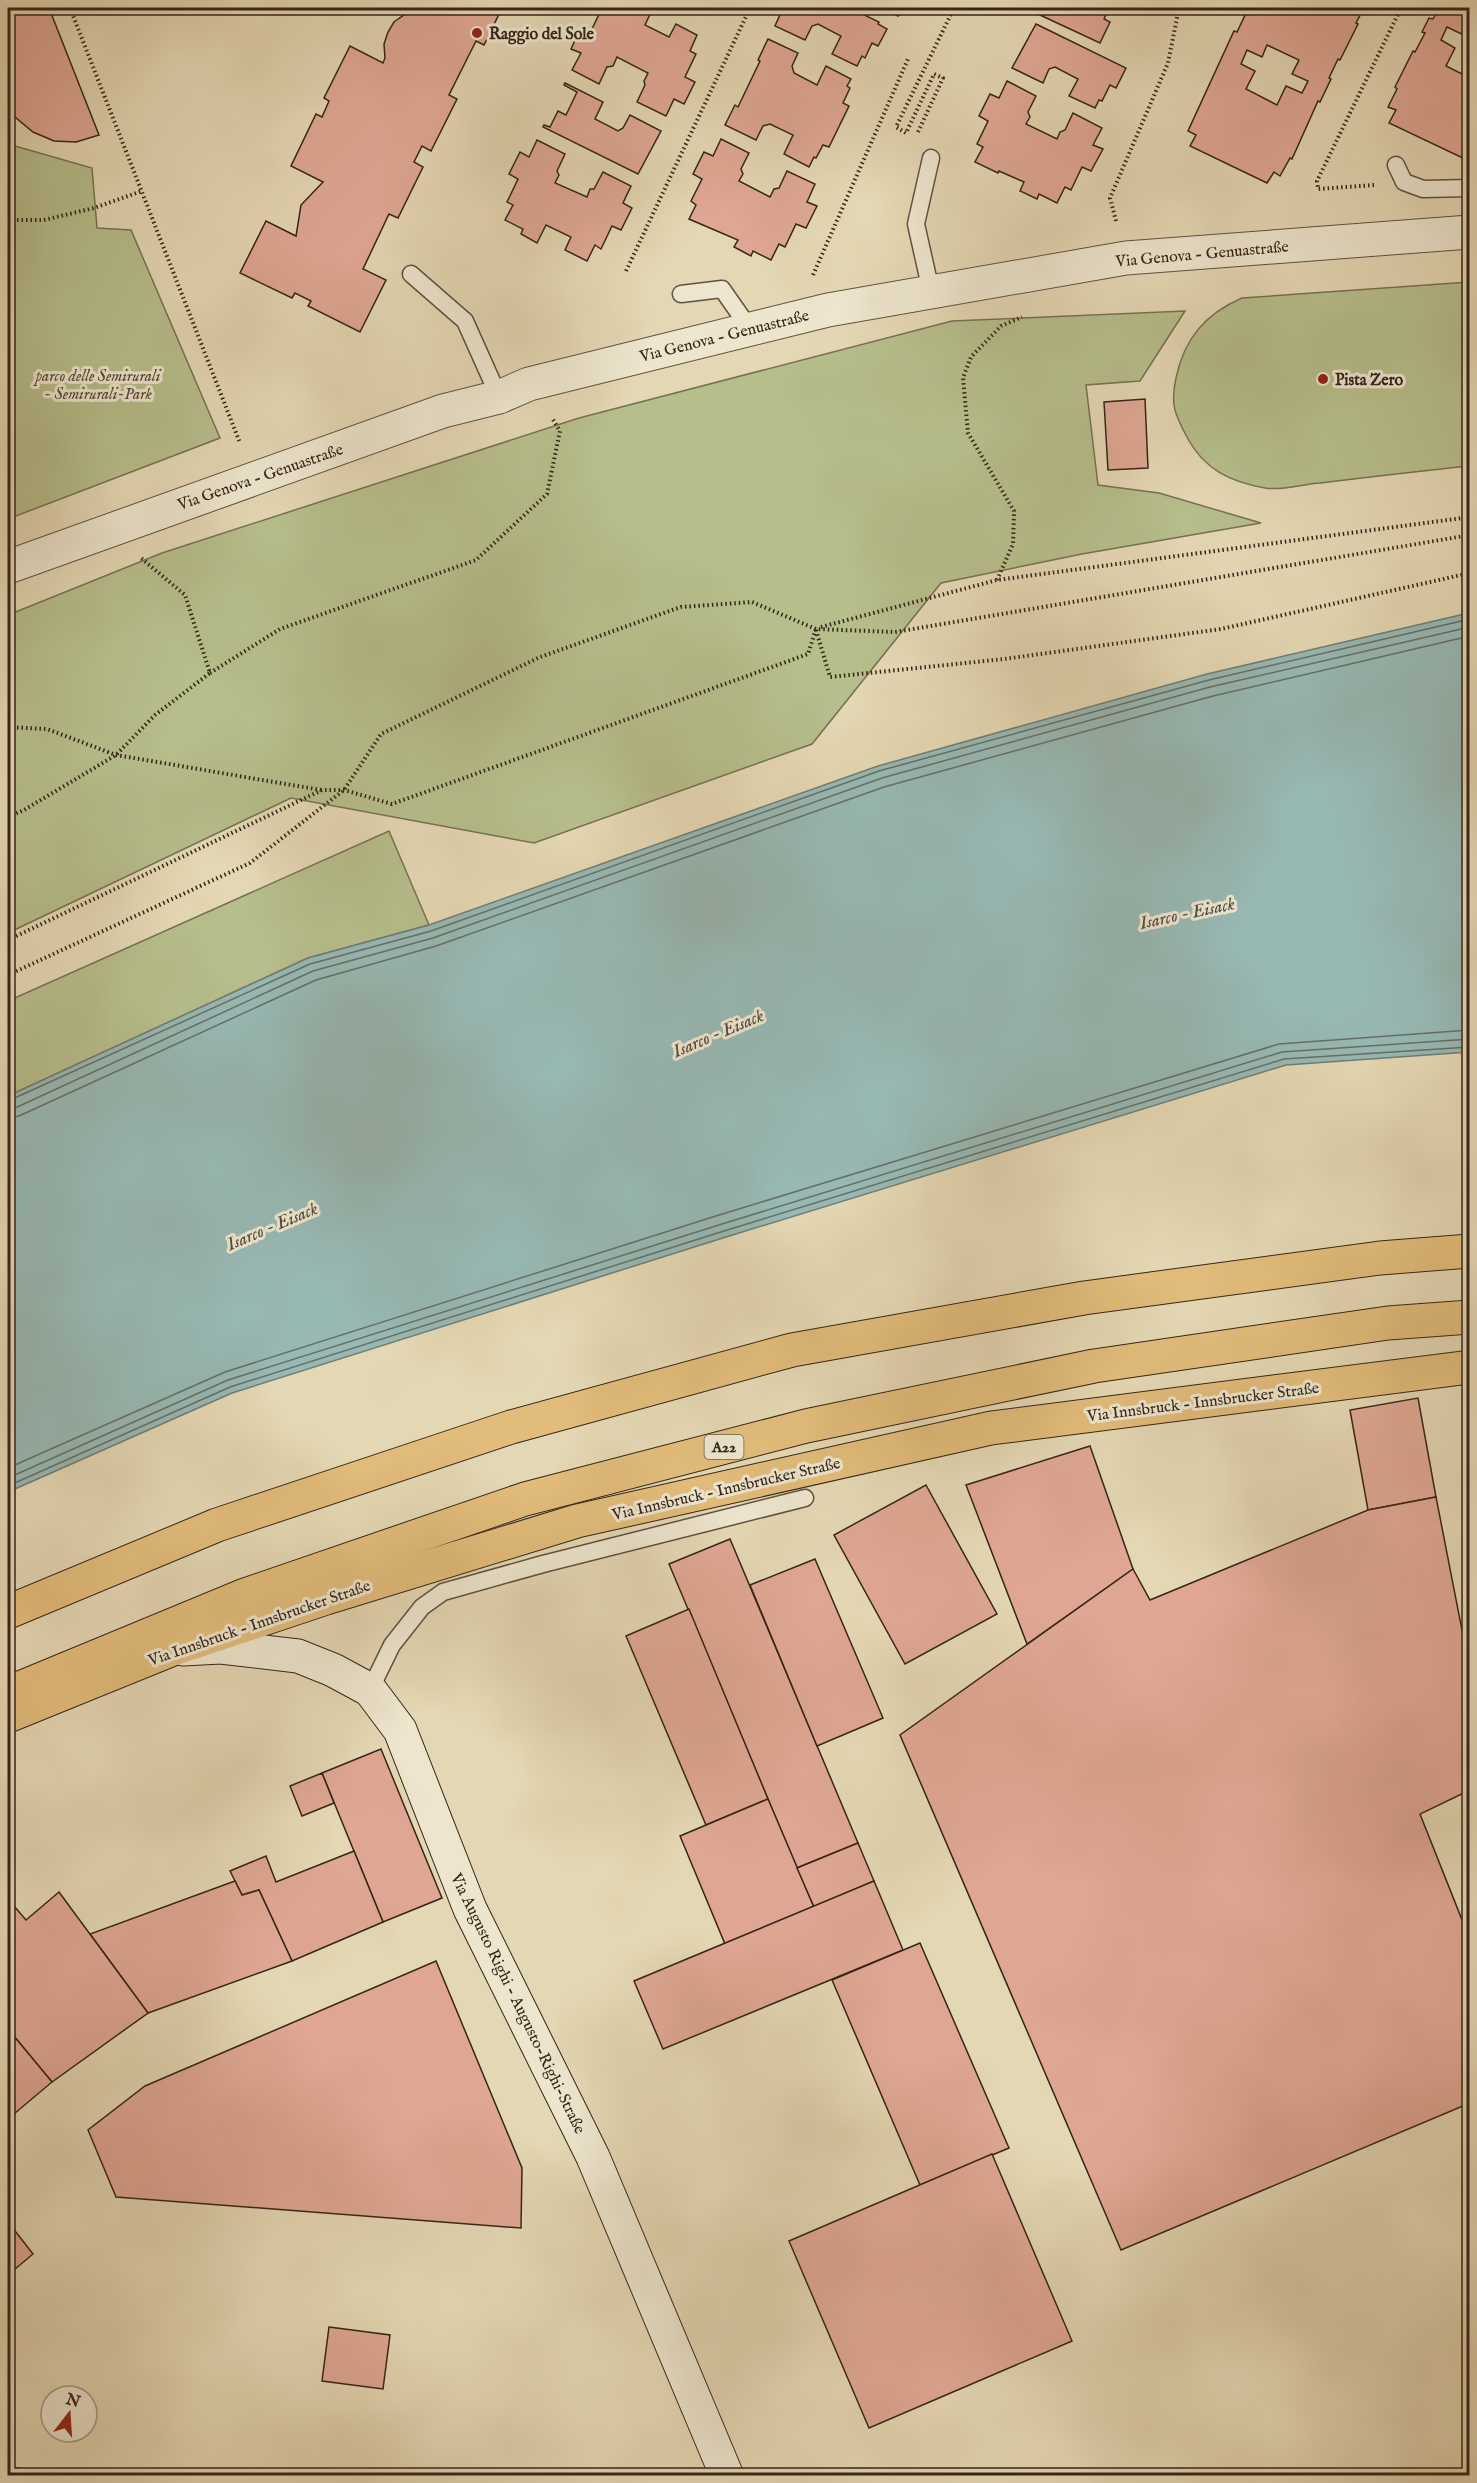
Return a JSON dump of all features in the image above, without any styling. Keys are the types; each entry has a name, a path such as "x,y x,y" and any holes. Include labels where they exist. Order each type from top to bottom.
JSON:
{"main road":[{"path":"8,1612 217,1526 477,1438 792,1350 1084,1298 1380,1258 1470,1251"},
{"name":"A22","path":"8,1693 245,1595 514,1503 794,1429 1094,1366 1388,1323 1470,1317"},
{"name":"Via Innsbruck - Innsbrucker Straße","path":"8,1716 173,1649 326,1598 577,1521 991,1428 1470,1367"}],"street":[{"name":"Via Genova - Genuastraße","path":"8,567 254,477 444,411 499,397 529,384 828,310 1126,258 1470,232"},
{"name":"Via Augusto Righi - Augusto-Righi-Straße","path":"173,1649 221,1647 298,1656 333,1670 370,1689 400,1730 470,1909 593,2157 727,2475"}],"lane":[{"path":"931,158 916,224 931,291"},
{"path":"1396,165 1404,182 1423,189 1470,188"},
{"path":"411,274 465,321 499,397"},
{"path":"681,294 722,289 750,329"},
{"path":"370,1689 392,1645 422,1607 443,1592 554,1561 805,1498"}],"path":[{"path":"70,8 254,477"},
{"path":"626,271 750,8"},
{"path":"914,141 943,78 934,74 906,133 896,127 954,8"},
{"path":"1118,229 1110,198 1168,63 1179,8"},
{"path":"1377,185 1318,189 1317,181 1401,8"},
{"path":"828,310 811,279 908,59"},
{"path":"8,220 44,220 94,208 142,190"},
{"path":"998,580 1014,544 1014,511 969,433 963,378 971,357 1001,326 1031,313"},
{"path":"8,817 24,810 116,755 155,715 210,673 280,629 476,561 547,494 560,431 529,384"},
{"path":"142,517 141,559 185,595 210,673"},
{"path":"816,629 998,580 1470,517"},
{"path":"8,975 250,863 344,790 381,734 540,657 681,607 752,602 816,629 895,632 1470,535"},
{"path":"816,629 830,677 1004,659 1221,629 1470,573"},
{"path":"8,727 47,729 116,755 322,790 344,790 392,804 808,654 816,629"},
{"path":"8,940 322,790"}],"green space":[{"name":"parco delle Semirurali - Semirurali-Park","path":"8,144 92,168 97,228 131,230 220,438 8,519"},
{"name":"Pista Zero","path":"1469,282 1469,466 1271,489 1241,482 1220,473 1202,459 1188,439 1177,416 1174,403 1174,387 1180,364 1184,351 1198,329 1229,304 1242,298"},
{"path":"1185,311 1140,381 1086,385 1098,485 1159,493 1261,523 1082,554 941,583 812,744 534,843 291,798 8,933 8,615 162,553 579,418 952,321"},
{"path":"389,831 429,925 308,958 8,1096 8,1001"}],"water":[{"name":"Isarco - Eisack","path":"1469,613 1469,1052 1286,1065 726,1237 232,1393 8,1492 8,1096 308,958 429,925 878,766 1207,674"}],"building":[{"path":"8,8 49,8 99,135 76,142 54,141 33,132 15,117 8,102"},
{"path":"408,8 502,8 484,45 476,41 449,95 457,99 431,151 422,146 414,162 423,167 398,218 389,214 363,269 386,280 360,332 308,306 311,301 295,293 292,298 240,273 266,221 296,236 301,205 323,182 291,166 316,114 322,117 329,101 324,98 350,46 383,63 384,44 388,32 394,22 408,12 410,9"},
{"path":"602,8 608,11 610,8 653,8 645,25 669,37 676,24 697,35 690,51 696,54 685,77 695,82 684,104 674,99 666,116 637,102 648,73 617,57 613,66 607,67 599,84 572,70 581,53 571,49 581,27 591,31"},
{"path":"783,8 850,8 879,22 878,24 887,29 878,46 872,43 865,58 862,56 857,66 832,54 841,36 818,24 812,26 805,40 775,26"},
{"path":"881,8 903,8 898,16"},
{"path":"1025,8 1109,8 1104,19 1110,22 1100,43"},
{"path":"1246,8 1364,8 1292,159 1290,158 1280,176 1274,172 1267,183 1190,146 1196,135 1188,131 1234,31 1237,32 1246,13 1244,12","holes":["1267,45 1299,60 1292,74 1308,81 1302,93 1286,86 1277,105 1246,89 1255,71 1241,64 1247,50 1262,57"]},
{"path":"1439,8 1470,8 1470,38 1447,27 1441,40 1455,48 1446,66 1470,78 1470,154 1467,160 1389,123 1396,110 1388,107 1397,89 1395,87 1425,33 1422,32 1429,18 1433,19"},
{"path":"1036,24 1126,68 1116,88 1110,85 1102,101 1099,100 1095,108 1069,96 1078,79 1055,67 1049,69 1043,83 1012,68"},
{"path":"768,39 798,53 792,66 794,73 817,85 826,66 851,79 847,86 850,88 843,103 849,106 829,147 823,145 809,167 784,154 793,135 770,124 763,126 756,140 725,125 735,105 738,107"},
{"path":"1007,81 1036,96 1028,112 1030,117 1026,124 1057,139 1060,132 1065,130 1073,113 1102,128 1093,145 1103,149 1091,171 1082,167 1071,190 1065,187 1057,203 1039,194 1037,199 1020,191 1024,182 975,162 983,147 977,144 988,121 979,116 990,94 999,98"},
{"path":"565,83 603,102 595,119 618,131 623,128 630,115 661,131 638,174 543,127 544,125 550,127 558,111 566,115 577,92 564,85"},
{"path":"721,139 749,153 741,169 743,174 739,181 770,197 774,189 779,188 787,171 815,184 807,202 817,206 806,228 796,224 785,247 779,244 771,260 753,251 751,256 734,247 738,240 689,219 696,205 691,201 702,179 693,174 704,152 713,156"},
{"path":"537,140 565,154 557,171 559,175 555,183 587,197 603,172 631,186 623,203 632,208 621,230 612,226 601,249 595,245 587,261 565,250 571,237 546,225 537,243 521,234 523,229 505,220 513,205 507,202 518,179 509,174 520,152 529,157"},
{"path":"1145,399 1148,468 1108,470 1104,402"},
{"path":"1418,1398 1436,1497 1368,1510 1350,1410"},
{"path":"1090,1446 1133,1569 1027,1644 966,1485"},
{"path":"926,1485 997,1614 905,1664 834,1535"},
{"path":"1436,1497 1470,1671 1470,1790 1420,1814 1470,1940 1470,2103 1121,2250 900,1735 1133,1569 1150,1600 1368,1510"},
{"path":"730,1539 858,1843 797,1868 669,1564"},
{"path":"815,1559 883,1718 817,1746 750,1585"},
{"path":"689,1609 768,1799 706,1825 626,1636"},
{"path":"381,1749 442,1898 383,1922 322,1773"},
{"path":"322,1773 334,1803 302,1816 290,1786"},
{"path":"768,1799 814,1907 725,1944 680,1836"},
{"path":"858,1843 874,1881 814,1907 797,1868"},
{"path":"354,1851 383,1922 292,1961 259,1890 242,1895 230,1871 266,1856 276,1882"},
{"path":"235,1881 242,1895 259,1890 292,1961 148,2013 90,1934"},
{"path":"874,1881 903,1950 663,2049 634,1981"},
{"path":"59,1892 148,2013 52,2082 8,2029 8,1899 26,1920"},
{"path":"920,1943 1009,2148 920,2185 832,1980"},
{"path":"436,1961 522,2168 521,2228 116,2197 88,2130 145,2086"},
{"path":"8,2029 52,2082 8,2119"},
{"path":"992,2154 1072,2341 869,2428 789,2241"},
{"path":"8,2222 33,2254 8,2275"},
{"path":"329,2327 390,2335 383,2389 322,2381"},
{"path":"8,2467 86,2476 8,2476"}],"place":[{"name":"Raggio del Sole","path":"477,33"},
{"name":"Pista Zero","path":"1323,379"}]}
